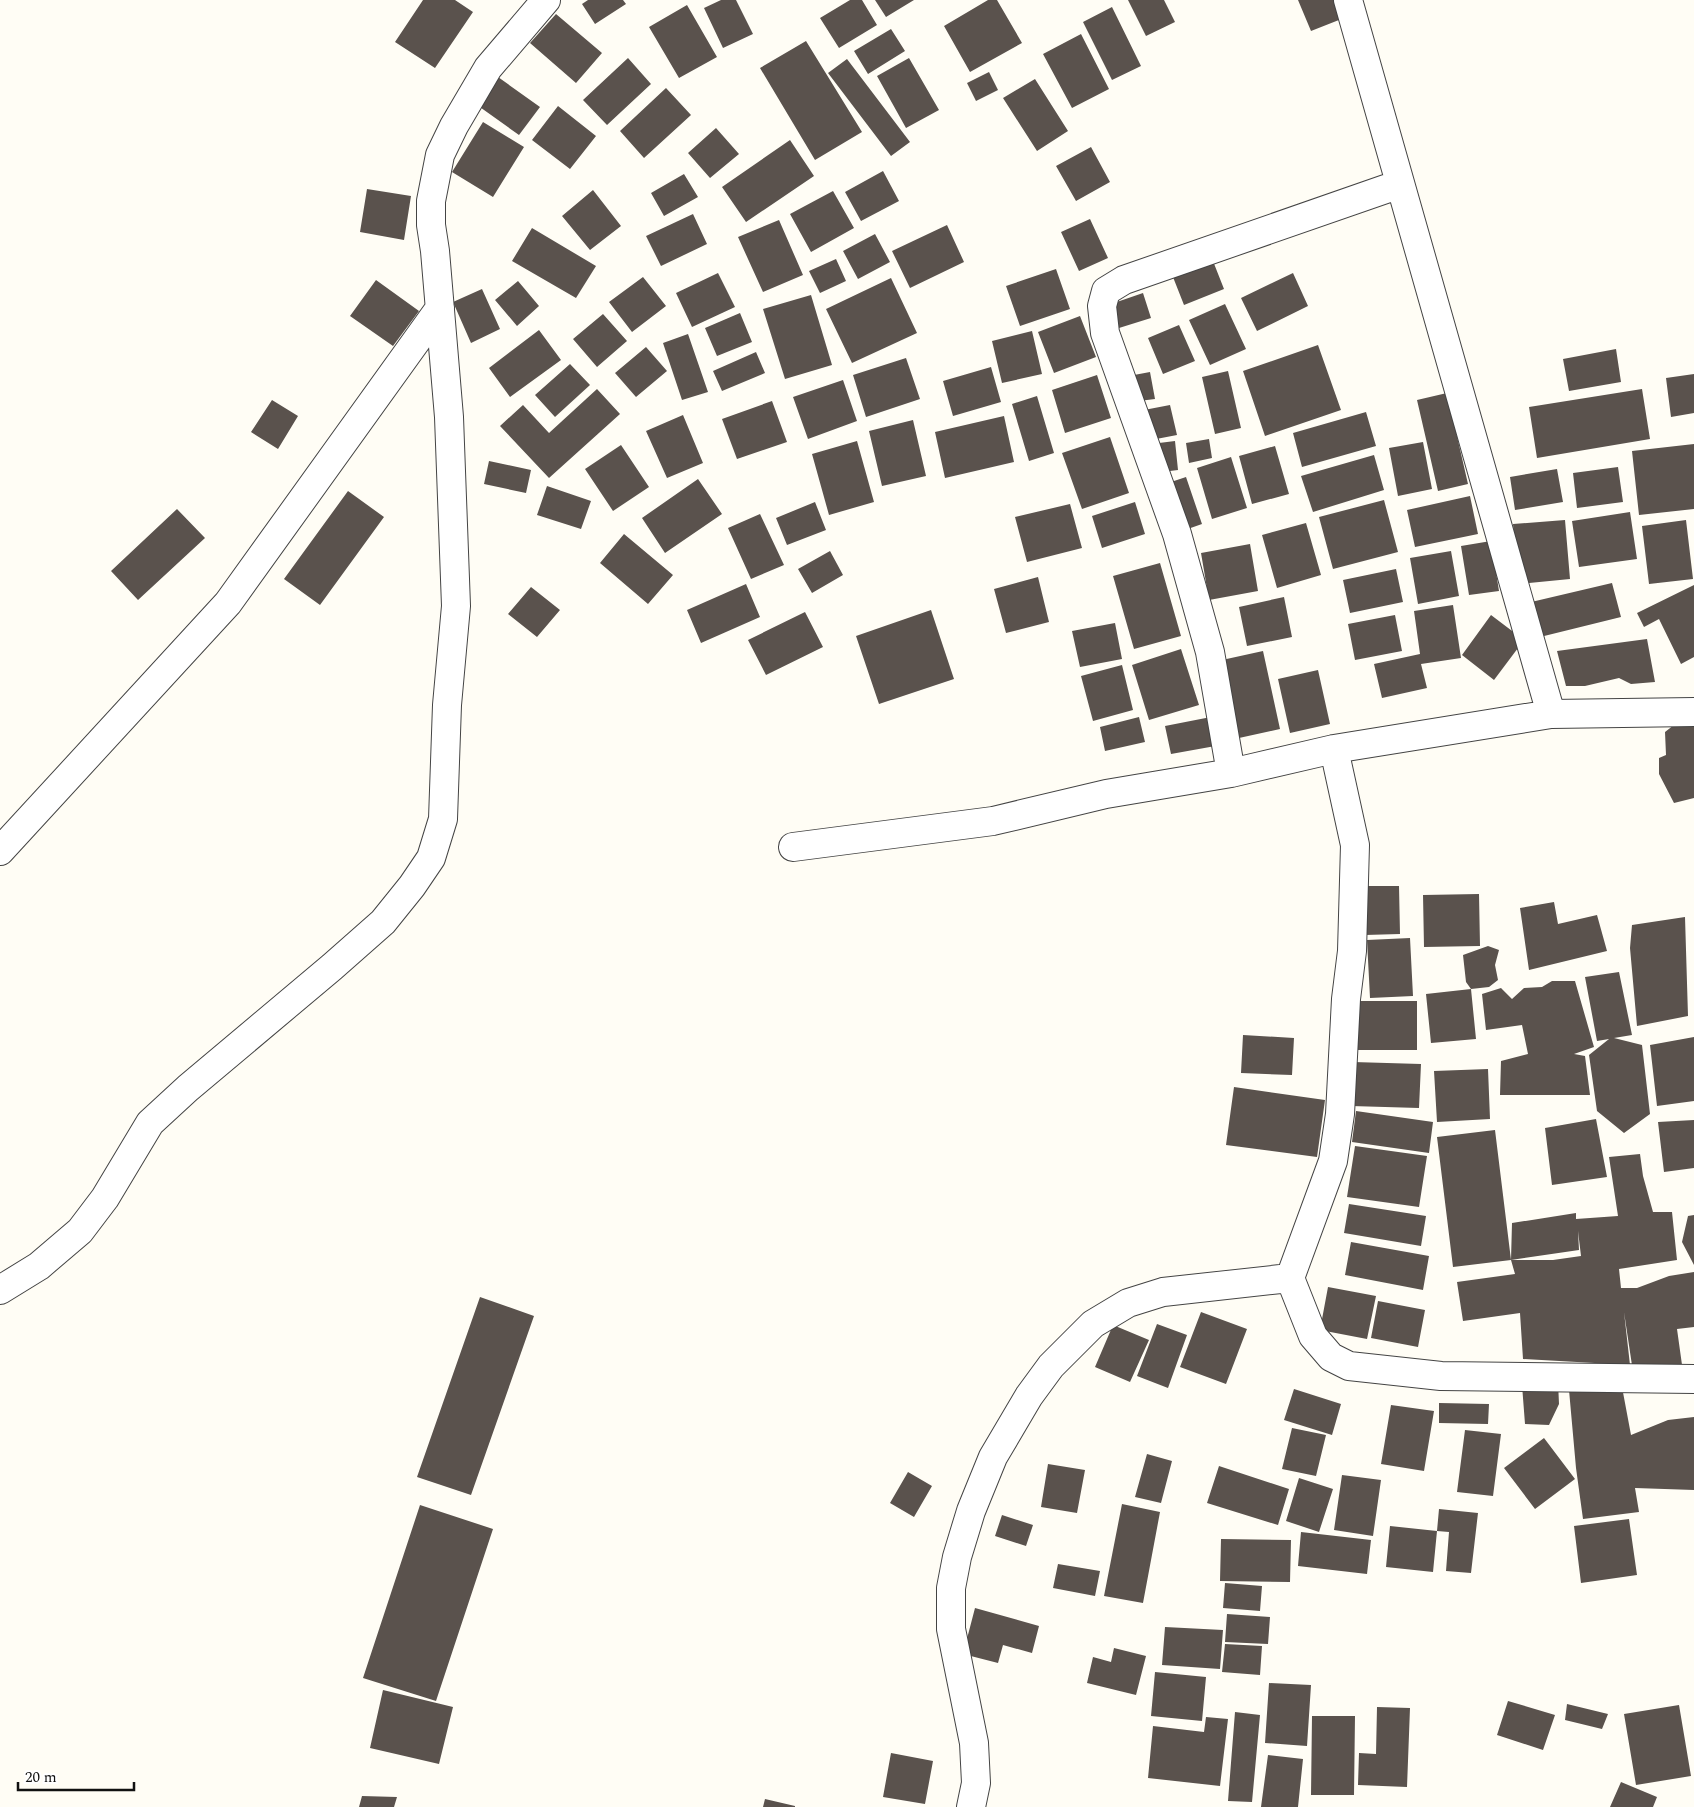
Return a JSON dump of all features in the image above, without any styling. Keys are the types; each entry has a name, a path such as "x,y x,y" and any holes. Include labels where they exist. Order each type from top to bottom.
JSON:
{"street":[{"path":"0,1290 39,1266 80,1231 105,1198 150,1123 188,1088 383,922 412,886 431,858 443,820 447,706 456,606 449,418 435,251 431,225 431,201 440,154 454,126 488,68 546,0"},
{"path":"1348,0 1551,714"},
{"path":"1231,773 1210,652 1177,534 1105,333 1102,306 1106,291 1124,280 1400,184"},
{"path":"0,851 228,603 440,308"},
{"path":"793,847 993,821 1106,794 1231,773 1334,749 1551,714 1694,712"},
{"path":"1334,749 1355,845 1352,951 1346,999 1340,1114 1333,1162 1290,1278 1313,1336 1331,1357 1349,1366 1441,1376 1694,1379"},
{"path":"971,1807 976,1783 974,1743 951,1629 951,1588 957,1557 971,1511 993,1457 1029,1396 1051,1366 1093,1324 1128,1303 1163,1292 1290,1278"}],"building":[{"path":"423,0 455,0 473,12 435,68 395,42"},
{"path":"588,0 623,0 626,4 595,24 582,4"},
{"path":"721,0 736,0 753,34 723,48 704,8"},
{"path":"850,0 862,0 877,25 839,48 820,18"},
{"path":"875,0 914,0 886,17"},
{"path":"988,0 997,0 1022,43 970,72 944,26"},
{"path":"1128,0 1164,0 1175,22 1146,36"},
{"path":"1298,0 1337,0 1344,18 1311,31"},
{"path":"687,5 717,57 679,78 649,27"},
{"path":"1112,7 1141,66 1112,80 1083,22"},
{"path":"556,14 602,53 576,83 530,43"},
{"path":"891,29 905,51 868,74 854,51"},
{"path":"1081,34 1109,89 1072,108 1043,54"},
{"path":"806,41 862,132 815,160 760,68"},
{"path":"628,58 651,84 607,125 583,100"},
{"path":"909,58 939,110 906,128 877,76"},
{"path":"847,59 910,142 891,156 828,73"},
{"path":"989,72 998,90 976,101 967,83"},
{"path":"498,77 540,107 519,135 477,105"},
{"path":"1035,79 1068,131 1037,151 1003,98"},
{"path":"666,88 691,115 644,158 620,131"},
{"path":"558,106 596,136 570,169 532,140"},
{"path":"483,122 524,147 493,197 452,172"},
{"path":"716,128 739,154 710,178 688,153"},
{"path":"790,140 814,176 746,222 722,187"},
{"path":"1091,147 1110,182 1076,201 1056,166"},
{"path":"883,171 899,201 861,221 845,192"},
{"path":"684,174 698,197 664,216 651,193"},
{"path":"367,189 411,196 404,240 360,232"},
{"path":"593,190 621,226 590,250 562,216"},
{"path":"833,191 854,228 811,252 790,214"},
{"path":"693,214 707,244 661,266 646,236"},
{"path":"1090,219 1108,258 1079,271 1061,232"},
{"path":"779,220 803,275 763,292 738,237"},
{"path":"947,225 964,262 910,288 892,251"},
{"path":"532,228 596,266 576,298 512,261"},
{"path":"875,234 890,262 858,279 843,251"},
{"path":"1211,256 1224,289 1184,305 1171,272"},
{"path":"836,259 846,281 820,293 809,271"},
{"path":"1056,269 1070,309 1020,326 1006,286"},
{"path":"718,273 735,307 692,327 676,293"},
{"path":"1293,273 1308,306 1257,331 1241,298"},
{"path":"643,277 666,306 632,332 609,302"},
{"path":"891,278 917,333 852,363 826,309"},
{"path":"376,280 419,311 393,346 350,316"},
{"path":"518,281 539,306 517,326 495,300"},
{"path":"482,289 500,329 471,343 453,302"},
{"path":"1143,293 1151,318 1119,328 1111,304"},
{"path":"811,295 832,365 785,379 763,309"},
{"path":"1225,304 1246,349 1210,365 1189,320"},
{"path":"740,313 752,342 717,356 705,328"},
{"path":"603,314 627,341 597,367 573,339"},
{"path":"1080,316 1096,357 1054,373 1038,332"},
{"path":"1179,325 1195,361 1163,374 1148,338"},
{"path":"539,330 561,360 510,397 489,368"},
{"path":"1032,331 1042,374 1002,383 992,341"},
{"path":"688,334 708,392 682,400 663,343"},
{"path":"1318,345 1341,410 1265,436 1243,371"},
{"path":"646,347 667,371 636,397 615,373"},
{"path":"1616,349 1621,382 1569,391 1563,359"},
{"path":"756,352 765,373 722,391 713,371"},
{"path":"906,358 920,399 866,417 853,375"},
{"path":"570,364 590,385 555,417 535,395"},
{"path":"991,367 1001,402 953,416 943,381"},
{"path":"1228,371 1241,428 1215,434 1202,377"},
{"path":"1150,372 1155,399 1139,401 1134,375"},
{"path":"1694,374 1694,413 1671,417 1666,378"},
{"path":"1097,375 1111,418 1065,433 1052,390"},
{"path":"843,380 857,421 808,439 793,397"},
{"path":"597,389 620,414 549,478 500,426 523,405 549,433"},
{"path":"1642,389 1650,439 1537,458 1529,407"},
{"path":"1447,393 1468,484 1438,491 1417,400"},
{"path":"1037,396 1054,453 1029,461 1012,404"},
{"path":"272,400 298,416 278,449 251,432"},
{"path":"772,401 787,442 737,459 722,419"},
{"path":"1170,405 1177,435 1151,440 1144,410"},
{"path":"1366,412 1376,446 1302,467 1293,433"},
{"path":"683,415 703,463 667,478 646,431"},
{"path":"1004,416 1014,462 945,478 935,432"},
{"path":"913,420 926,476 882,486 869,431"},
{"path":"1110,437 1129,493 1082,509 1062,453"},
{"path":"1209,439 1212,458 1189,463 1186,443"},
{"path":"857,441 874,502 829,515 812,454"},
{"path":"1175,441 1178,470 1162,472 1159,443"},
{"path":"1423,442 1432,489 1398,496 1389,448"},
{"path":"1694,444 1694,509 1639,515 1632,451"},
{"path":"621,445 649,487 613,511 585,469"},
{"path":"1275,446 1289,494 1252,504 1239,456"},
{"path":"1374,455 1384,490 1313,512 1301,476"},
{"path":"1231,457 1247,508 1212,519 1197,468"},
{"path":"489,461 531,470 526,493 484,484"},
{"path":"1618,467 1623,502 1577,508 1573,473"},
{"path":"1557,469 1563,502 1515,510 1510,477"},
{"path":"1186,477 1202,524 1182,531 1165,484"},
{"path":"698,479 722,514 665,553 642,518"},
{"path":"547,486 591,501 581,529 537,515"},
{"path":"348,491 384,517 320,605 284,579"},
{"path":"1470,496 1478,534 1415,547 1407,510"},
{"path":"1384,500 1398,552 1333,569 1319,517"},
{"path":"815,502 826,530 787,545 776,518"},
{"path":"1135,502 1145,534 1102,548 1092,516"},
{"path":"1070,504 1082,548 1027,562 1015,517"},
{"path":"177,509 205,538 138,600 111,571"},
{"path":"1630,512 1637,559 1579,567 1572,521"},
{"path":"760,514 784,565 751,579 728,528"},
{"path":"1565,520 1570,579 1518,584 1513,524"},
{"path":"1686,520 1693,579 1649,584 1642,526"},
{"path":"1306,523 1321,575 1277,588 1262,535"},
{"path":"624,534 673,575 648,604 600,563"},
{"path":"1491,541 1499,591 1469,595 1461,546"},
{"path":"1250,544 1258,591 1209,600 1201,553"},
{"path":"830,551 843,575 812,593 798,569"},
{"path":"1451,551 1459,596 1418,604 1410,558"},
{"path":"1160,563 1181,636 1134,649 1113,576"},
{"path":"1396,569 1403,602 1350,613 1343,580"},
{"path":"1038,577 1049,622 1006,633 994,589"},
{"path":"1612,583 1621,617 1536,638 1527,603"},
{"path":"746,584 760,617 701,643 687,610"},
{"path":"1694,585 1694,657 1681,664 1659,619 1644,627 1637,613"},
{"path":"531,587 560,610 537,637 508,614"},
{"path":"1284,597 1292,637 1247,646 1239,607"},
{"path":"1453,605 1461,658 1421,664 1427,688 1382,698 1374,664 1420,654 1414,611"},
{"path":"931,610 954,679 879,704 856,636"},
{"path":"805,612 823,647 766,675 748,640"},
{"path":"1395,615 1402,651 1355,660 1348,624"},
{"path":"1491,615 1524,640 1494,680 1462,655"},
{"path":"1115,623 1122,659 1080,667 1072,631"},
{"path":"1647,639 1655,682 1631,684 1619,678 1585,686 1566,686 1557,651"},
{"path":"1181,649 1199,705 1149,720 1132,665"},
{"path":"1263,651 1280,729 1239,738 1222,660"},
{"path":"1122,665 1133,710 1093,721 1081,676"},
{"path":"1318,670 1330,724 1290,733 1278,679"},
{"path":"1216,716 1221,745 1171,754 1165,726"},
{"path":"1139,717 1145,742 1105,751 1100,727"},
{"path":"1694,717 1694,798 1674,803 1659,774 1659,758 1666,755 1665,732 1674,725"},
{"path":"1365,886 1399,886 1400,934 1365,935"},
{"path":"1479,894 1480,946 1424,947 1423,895"},
{"path":"1554,902 1558,924 1597,915 1607,951 1529,970 1520,908"},
{"path":"1685,917 1688,1016 1637,1026 1630,948 1632,925"},
{"path":"1410,938 1413,996 1370,998 1367,940"},
{"path":"1488,946 1499,950 1495,965 1498,980 1489,987 1471,989 1466,982 1463,955"},
{"path":"1619,972 1632,1035 1614,1038 1642,1045 1650,1114 1624,1133 1597,1111 1589,1055 1609,1039 1597,1041 1585,977"},
{"path":"1552,981 1575,981 1594,1047 1574,1054 1585,1056 1590,1095 1500,1095 1501,1061 1528,1054 1522,1025 1486,1030 1482,994 1501,988 1512,999 1524,988 1542,987"},
{"path":"1471,989 1476,1039 1431,1043 1426,994"},
{"path":"1354,1001 1417,1001 1417,1050 1354,1050"},
{"path":"1243,1035 1294,1038 1292,1075 1241,1073"},
{"path":"1694,1037 1694,1101 1657,1106 1650,1045"},
{"path":"1353,1062 1421,1064 1419,1108 1351,1106"},
{"path":"1488,1069 1490,1119 1437,1122 1434,1071"},
{"path":"1234,1087 1325,1100 1317,1157 1226,1145"},
{"path":"1356,1111 1433,1122 1429,1153 1352,1142"},
{"path":"1596,1119 1607,1177 1552,1185 1545,1128"},
{"path":"1694,1120 1694,1168 1664,1172 1658,1122"},
{"path":"1495,1130 1511,1260 1453,1267 1437,1137"},
{"path":"1355,1146 1427,1156 1419,1207 1347,1197"},
{"path":"1640,1154 1643,1176 1653,1212 1672,1212 1677,1260 1619,1269 1621,1288 1637,1288 1669,1276 1694,1272 1694,1327 1677,1329 1683,1372 1633,1372 1624,1312 1630,1365 1523,1359 1520,1313 1463,1321 1457,1282 1515,1274 1511,1260 1512,1223 1576,1213 1576,1219 1618,1216 1609,1157","holes":["1578,1231 1581,1256 1553,1260 1511,1260 1579,1250"]},
{"path":"1349,1204 1426,1216 1421,1246 1344,1233"},
{"path":"1694,1215 1694,1265 1682,1242 1688,1216"},
{"path":"1351,1242 1429,1256 1423,1290 1345,1275"},
{"path":"1328,1287 1376,1296 1367,1339 1320,1330"},
{"path":"480,1297 534,1316 471,1495 417,1477"},
{"path":"1378,1301 1425,1310 1418,1347 1371,1338"},
{"path":"1201,1312 1247,1329 1226,1384 1180,1367"},
{"path":"1157,1324 1187,1335 1168,1388 1137,1376"},
{"path":"1113,1325 1149,1340 1130,1382 1095,1367"},
{"path":"1558,1382 1559,1404 1549,1425 1525,1424 1522,1385"},
{"path":"1622,1387 1631,1435 1668,1420 1694,1417 1694,1490 1635,1488 1639,1512 1583,1519 1569,1390"},
{"path":"1294,1389 1341,1404 1332,1435 1284,1420"},
{"path":"1439,1403 1489,1404 1488,1424 1439,1423"},
{"path":"1391,1405 1434,1411 1424,1471 1381,1464"},
{"path":"1292,1428 1326,1435 1316,1476 1282,1469"},
{"path":"1465,1430 1501,1434 1493,1496 1457,1492"},
{"path":"1544,1438 1575,1479 1535,1509 1504,1468"},
{"path":"1147,1454 1172,1461 1161,1503 1135,1497"},
{"path":"1048,1464 1085,1470 1077,1513 1041,1507"},
{"path":"1219,1466 1289,1489 1278,1525 1207,1503"},
{"path":"908,1472 932,1486 914,1517 890,1503"},
{"path":"1342,1475 1381,1480 1373,1536 1334,1530"},
{"path":"1299,1478 1333,1489 1319,1532 1286,1521"},
{"path":"1122,1504 1160,1512 1143,1603 1104,1596"},
{"path":"420,1505 493,1529 436,1701 363,1678"},
{"path":"1439,1509 1478,1513 1471,1573 1446,1571 1449,1532 1437,1531"},
{"path":"1002,1515 1033,1525 1026,1546 995,1536"},
{"path":"1629,1519 1637,1575 1581,1583 1574,1526"},
{"path":"1390,1526 1437,1531 1433,1572 1386,1567"},
{"path":"1301,1532 1371,1540 1367,1574 1298,1566"},
{"path":"1221,1539 1291,1540 1290,1582 1220,1581"},
{"path":"1058,1564 1100,1571 1095,1596 1053,1588"},
{"path":"1225,1583 1262,1586 1260,1611 1223,1608"},
{"path":"975,1608 1039,1626 1032,1653 1003,1645 998,1663 963,1654"},
{"path":"1227,1614 1270,1617 1268,1644 1225,1642"},
{"path":"1165,1627 1223,1630 1220,1669 1162,1665"},
{"path":"1225,1644 1262,1646 1260,1675 1222,1672"},
{"path":"1114,1648 1146,1656 1136,1695 1087,1683 1093,1657 1111,1662"},
{"path":"1155,1672 1206,1677 1202,1721 1151,1716"},
{"path":"1269,1683 1311,1685 1307,1746 1265,1743"},
{"path":"383,1690 453,1707 439,1764 370,1748"},
{"path":"1508,1701 1555,1715 1543,1750 1497,1735"},
{"path":"1567,1704 1608,1714 1602,1729 1565,1720"},
{"path":"1679,1705 1691,1776 1636,1785 1624,1714"},
{"path":"1377,1707 1410,1708 1407,1787 1358,1785 1359,1753 1376,1754"},
{"path":"1235,1712 1260,1715 1252,1802 1228,1801"},
{"path":"1312,1716 1355,1716 1354,1795 1311,1795"},
{"path":"1206,1717 1228,1719 1220,1786 1148,1778 1153,1726 1204,1732"},
{"path":"891,1753 933,1761 925,1804 883,1797"},
{"path":"1268,1755 1303,1759 1298,1807 1261,1807"},
{"path":"1621,1782 1657,1797 1653,1807 1610,1807"},
{"path":"362,1796 397,1797 394,1807 359,1807"},
{"path":"765,1799 795,1806 795,1807 763,1807"}]}
